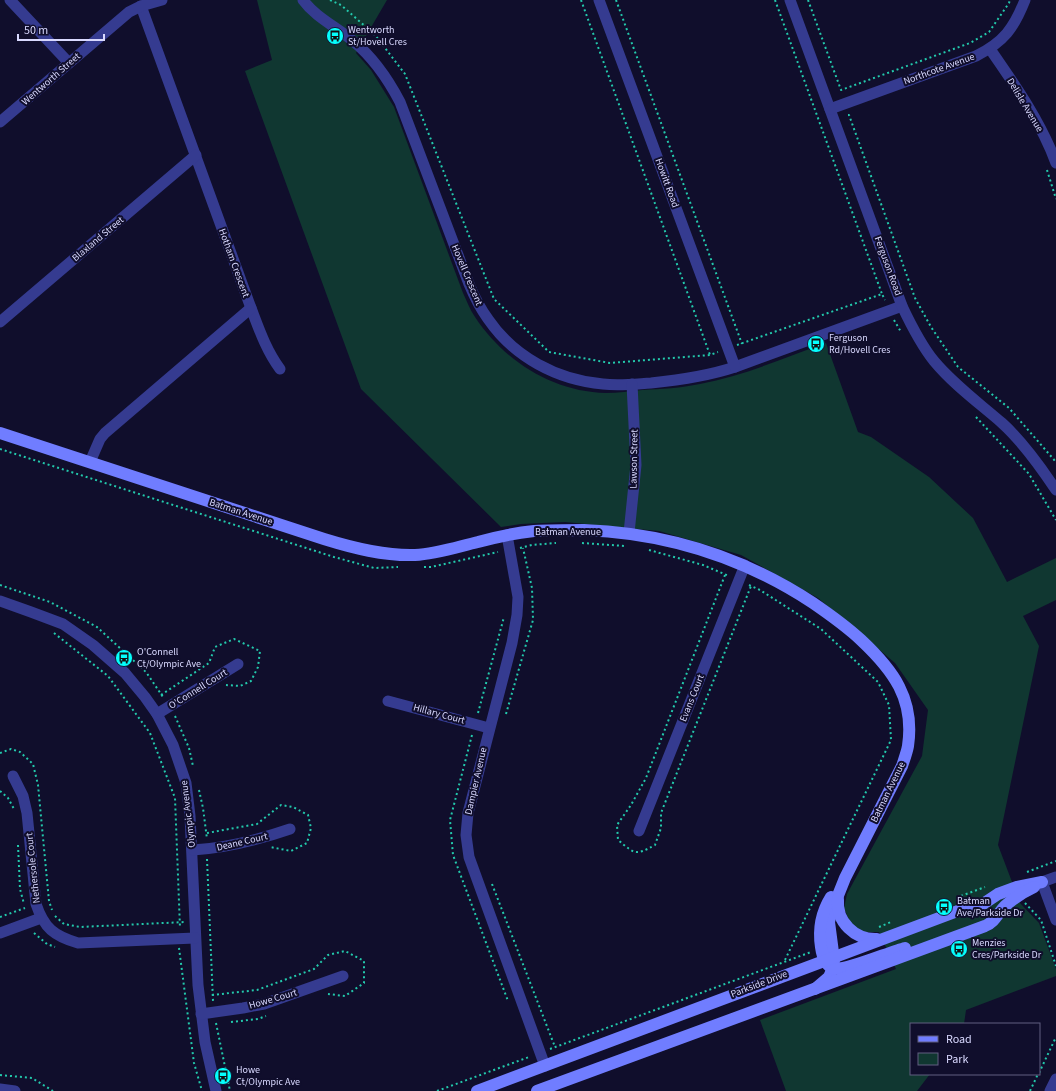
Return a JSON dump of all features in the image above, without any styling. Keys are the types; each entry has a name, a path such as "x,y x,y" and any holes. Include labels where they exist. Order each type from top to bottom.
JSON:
{"street":[{"path":"10,0 69,63"},
{"name":"Wentworth Street","path":"0,122 129,12 141,6 162,0"},
{"name":"Hovell Crescent","path":"303,0 320,18 354,41 373,60 389,81 400,102 469,284 488,319 504,339 520,353 540,365 560,375 584,382 604,384 632,384 682,379 735,367 902,306"},
{"name":"Howitt Road","path":"599,0 735,367"},
{"name":"Ferguson Road","path":"790,0 902,306 915,333 934,361 954,383 1002,424 1024,447 1056,490"},
{"name":"Northcote Avenue","path":"830,109 976,56 990,49 1006,35 1017,20 1025,0"},
{"name":"Hotham Crescent","path":"90,462 100,439 106,433 251,308 141,6"},
{"name":"Delisle Avenue","path":"990,49 1039,124 1056,163"},
{"name":"Blaxland Street","path":"0,322 196,155"},
{"path":"251,308 271,357 280,369"},
{"name":"Lawson Street","path":"629,533 636,465 632,384"},
{"name":"Batman Avenue","path":"0,433 349,547 384,553 416,555 449,550 507,535 535,531 568,530 629,533 663,539 713,553 745,565 768,576 795,592 829,614 855,634 890,670 900,687 907,707 909,726 908,746 902,766 845,878 831,913 829,922 828,958"},
{"name":"Dampier Avenue","path":"507,535 518,597 517,615 512,643 468,812 466,835 469,857 545,1066"},
{"name":"Evans Court","path":"639,831 745,565"},
{"name":"Olympic Avenue","path":"0,601 63,624 93,645 125,673 157,714 173,745 186,783 193,850 195,938 201,1014 216,1091"},
{"name":"O'Connell Court","path":"157,714 238,664"},
{"name":"Hillary Court","path":"388,701 489,728"},
{"name":"Nethersole Court","path":"13,776 23,796 27,813 36,904 41,918 52,932 64,939 78,943 195,938"},
{"name":"Deane Court","path":"193,850 238,844 290,829"},
{"name":"Parkside Drive","path":"477,1091 828,958 962,909 983,904 998,894 1018,891 1056,877"},
{"name":"Batman Avenue","path":"828,958 820,928 821,916 833,894 845,878"},
{"path":"1042,882 1056,920"},
{"name":"Parkside Drive","path":"537,1091 554,1088 990,924 1018,891"},
{"name":"Batman Avenue","path":"840,892 838,908 848,929 866,938 882,939"},
{"path":"0,932 41,918"},
{"path":"815,989 829,977 828,958 848,967 897,950 945,940"},
{"name":"Howe Court","path":"201,1014 264,1004 343,976"},
{"path":"545,1066 554,1088"},
{"path":"1050,1091 1056,1079"},
{"path":"0,1089 15,1091"}],"path":[{"path":"330,0 341,5 376,35 405,74 494,299 549,352 610,363 710,355 882,294"},
{"path":"581,0 710,355"},
{"path":"616,0 742,344"},
{"path":"775,0 882,294 895,323 904,336"},
{"path":"808,0 841,90 970,43 989,32 1010,0"},
{"path":"834,120 849,115 915,298 931,327 958,367 1009,408 1056,462"},
{"path":"973,414 1029,474 1056,520"},
{"path":"0,449 334,557 374,568 402,567"},
{"path":"424,567 431,567 522,547 562,542"},
{"path":"577,542 625,546"},
{"path":"506,716 533,620 532,588 522,547"},
{"path":"648,550 703,565 760,590 822,630 878,682 888,705 891,740 784,962"},
{"path":"0,585 50,602 97,627 146,672 175,716 189,748 194,771"},
{"path":"505,614 450,820 453,855 510,1004"},
{"path":"53,633 108,676 150,733 175,798 180,923 179,952 194,1063 202,1091"},
{"path":"0,753 11,749 20,752 33,764 38,785 48,901 53,914 64,924 80,928 195,922"},
{"path":"198,786 204,808 207,833 212,995 230,1091"},
{"path":"0,791 8,798 16,812"},
{"path":"0,917 25,908 20,889 18,843"},
{"path":"1056,861 1013,877 1021,899 1041,920 1056,966"},
{"path":"491,881 556,1047"},
{"path":"961,896 991,885"},
{"path":"879,927 894,921"},
{"path":"30,922 34,932 46,944 60,948"},
{"path":"437,1091 784,962 828,958"},
{"path":"1040,1071 1056,1037"},
{"path":"0,1075 32,1078 53,1091"},
{"path":"1030,1091 1038,1075"}],"green space":[{"path":"257,0 387,0 356,53 371,70 394,107 463,293 475,317 500,347 515,360 532,371 567,387 586,391 615,393 678,387 716,381 826,343 858,432 871,437 929,477 973,518 1007,582 1056,558 1056,600 1023,616 1039,646 998,845 1020,903 1039,923 1056,969 1056,976 966,1010 964,1023 910,1023 910,1075 929,1075 917,1091 786,1091 760,1020 896,969 879,932 862,932 851,925 844,908 847,894 922,756 928,710 895,663 818,598 741,555 659,531 565,522 521,524 501,527 361,389 245,71 272,60"}],"place":[{"name":"Wentworth St/Hovell Cres","path":"335,36"},
{"name":"Ferguson Rd/Hovell Cres","path":"816,344"},
{"name":"O'Connell Ct/Olympic Ave","path":"124,658"},
{"name":"Batman Ave/Parkside Dr","path":"944,907"},
{"name":"Menzies Cres/Parkside Dr","path":"959,949"},
{"name":"Howe Ct/Olympic Ave","path":"223,1076"}]}
